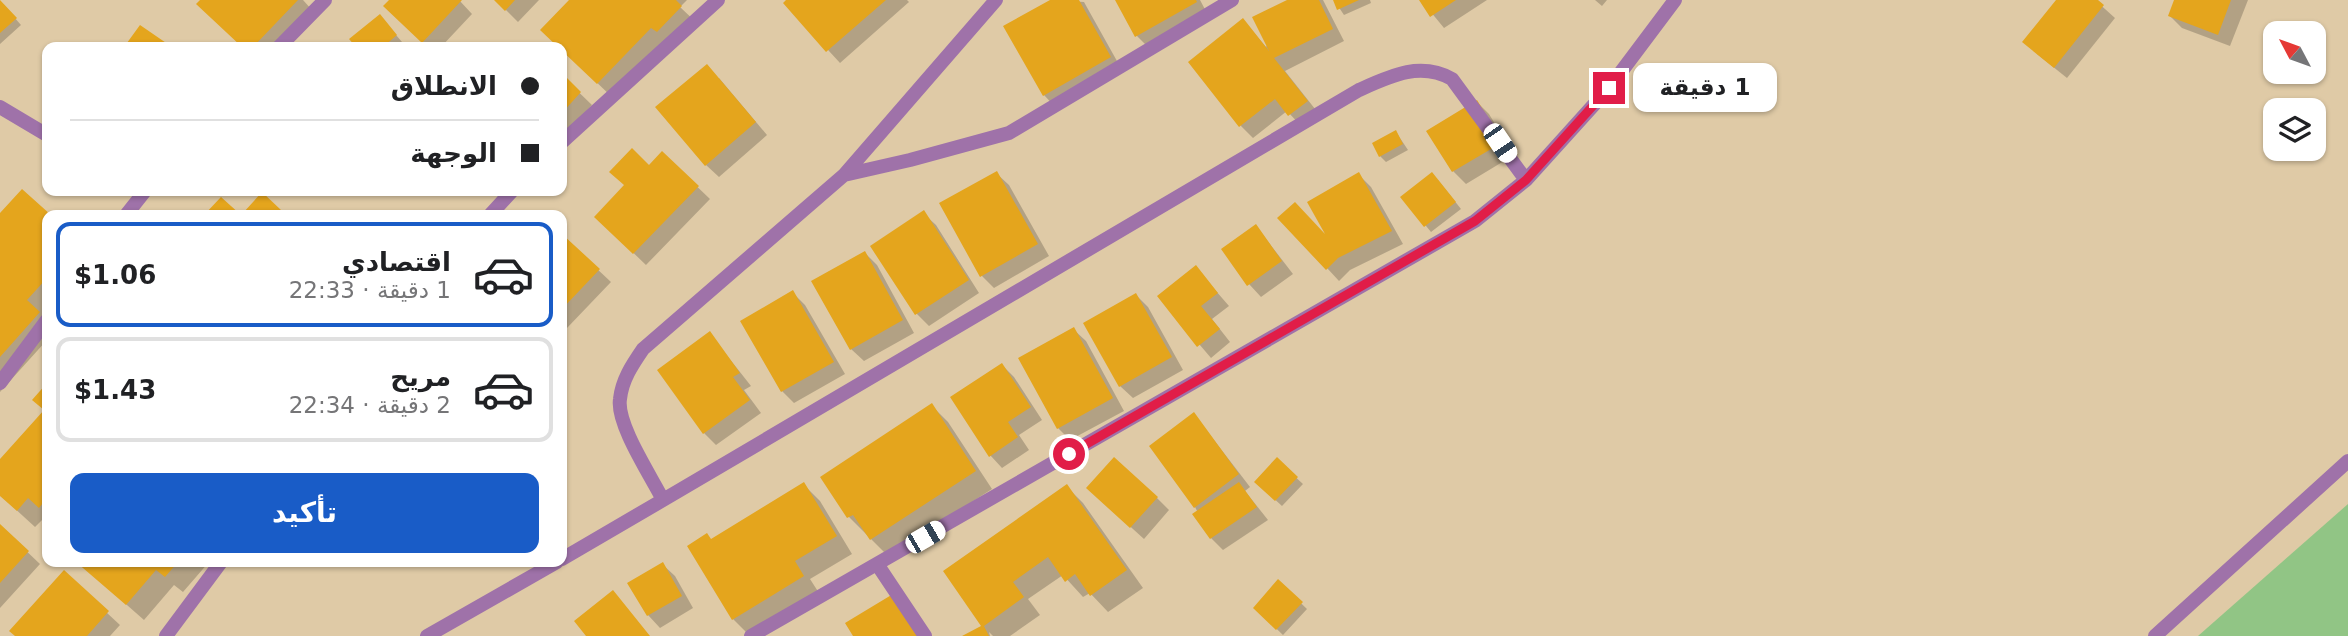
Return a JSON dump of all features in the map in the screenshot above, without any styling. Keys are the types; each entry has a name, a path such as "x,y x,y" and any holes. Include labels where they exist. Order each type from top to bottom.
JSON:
{"street":[{"path":"284,42 325,0"},
{"path":"567,137 718,0"},
{"path":"663,499 623,421 619,401 626,375 643,349 844,175 996,0"},
{"path":"844,175 1009,133 1231,0"},
{"path":"751,636 1475,221 1526,180 1609,88 1675,0"},
{"path":"567,557 1347,97 1394,74 1412,70 1438,71 1452,79 1526,180"},
{"path":"0,107 42,132"},
{"path":"495,210 507,196"},
{"path":"0,383 42,327"},
{"path":"2155,636 2348,461"},
{"path":"877,564 925,636"},
{"path":"166,636 217,567"},
{"path":"427,636 549,567"}],"green space":[{"path":"2348,504 2348,636 2198,636"}],"building":[{"path":"0,0 17,18 0,33"},
{"path":"200,0 298,0 258,42 237,42 196,4"},
{"path":"389,0 462,0 423,42 383,6"},
{"path":"494,0 515,0 505,11"},
{"path":"569,0 676,0 682,6 657,32 651,28 597,84 567,56 567,42 553,42 540,30"},
{"path":"786,0 886,0 826,52 783,3"},
{"path":"1050,0 1079,0 1111,57 1043,96 1003,26"},
{"path":"1115,0 1196,0 1197,2 1135,37"},
{"path":"1287,0 1319,0 1333,29 1274,58 1308,101 1288,116 1275,99 1239,127 1188,62 1243,18 1269,51 1252,17"},
{"path":"1333,0 1359,0 1337,10"},
{"path":"1419,0 1456,0 1430,17"},
{"path":"2056,0 2098,0 2104,5 2054,68 2022,42"},
{"path":"2174,0 2231,0 2218,35 2168,16"},
{"path":"380,14 397,35 389,42 352,42 349,39"},
{"path":"140,25 165,42 128,42"},
{"path":"707,64 756,122 705,166 655,107"},
{"path":"567,78 581,92 567,107"},
{"path":"1477,100 1503,142 1452,172 1426,131"},
{"path":"1396,130 1403,144 1379,157 1372,143"},
{"path":"632,148 649,165 662,151 699,186 633,254 594,217 624,185 609,172"},
{"path":"997,171 1038,244 980,277 939,203"},
{"path":"1359,172 1392,231 1338,258 1326,270 1277,218 1295,202 1325,234 1307,202"},
{"path":"1432,172 1456,202 1424,227 1400,197"},
{"path":"22,189 45,210 42,210 42,284 27,300 40,312 0,357 0,213"},
{"path":"258,196 266,196 281,210 246,210"},
{"path":"221,197 235,210 209,210"},
{"path":"924,210 969,280 915,315 870,246"},
{"path":"1256,224 1282,261 1247,286 1221,249"},
{"path":"567,239 600,269 567,304"},
{"path":"865,251 903,320 850,350 811,281"},
{"path":"1196,265 1218,293 1201,306 1220,329 1197,347 1157,296"},
{"path":"793,290 834,362 781,392 740,321"},
{"path":"1136,293 1172,357 1119,387 1083,323"},
{"path":"1074,327 1113,398 1057,429 1018,358"},
{"path":"710,331 740,373 733,377 750,400 703,434 657,370"},
{"path":"1002,363 1031,407 1008,422 1018,437 989,457 950,397"},
{"path":"42,389 42,408 32,400"},
{"path":"932,403 976,471 870,540 853,515 847,518 820,477"},
{"path":"42,412 42,504 39,508 28,498 17,511 0,496 0,459"},
{"path":"1194,412 1239,474 1194,508 1149,446"},
{"path":"1114,457 1158,497 1130,528 1086,488"},
{"path":"1277,457 1298,477 1275,501 1254,482"},
{"path":"804,482 837,536 795,561 804,576 732,620 687,546 707,533 711,539"},
{"path":"1239,482 1257,507 1210,539 1192,514"},
{"path":"1067,484 1127,570 1090,596 1075,574 1065,582 1048,557 1013,582 1024,597 984,626 989,636 962,636 981,626 943,571"},
{"path":"0,524 29,551 0,583"},
{"path":"663,562 682,596 647,616 627,583"},
{"path":"82,567 174,567 165,577 156,570 126,605"},
{"path":"64,570 109,611 87,636 15,636 9,631"},
{"path":"1278,579 1303,602 1276,630 1253,608"},
{"path":"613,590 650,636 586,636 574,621"},
{"path":"893,594 919,636 853,636 845,623"}],"route":[{"path":"1069,454 1475,221 1526,180 1609,88"}]}
